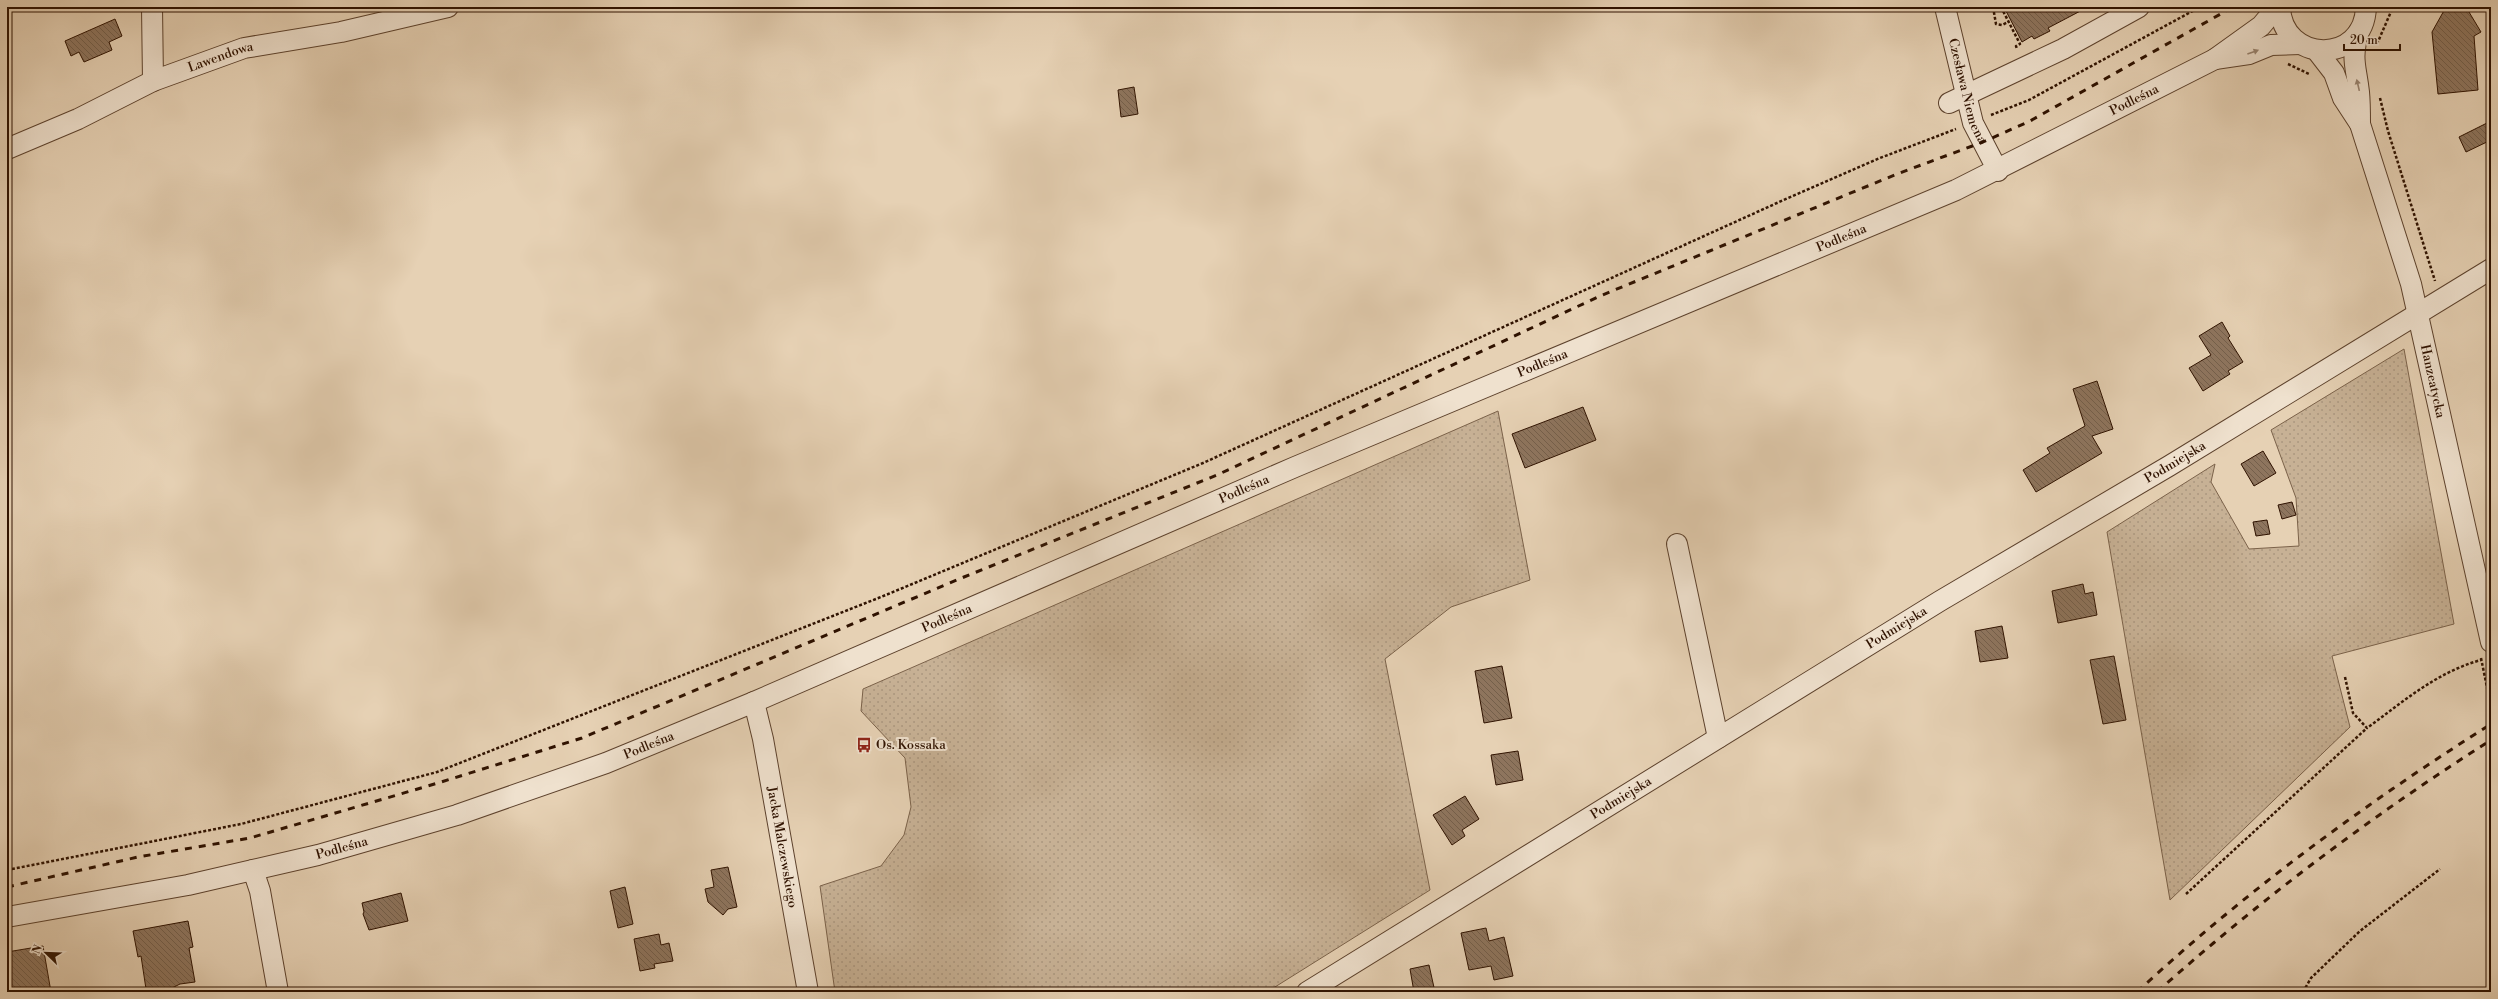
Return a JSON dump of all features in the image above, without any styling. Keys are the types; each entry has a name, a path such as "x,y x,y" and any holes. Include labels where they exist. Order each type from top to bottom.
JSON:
{"street":[{"path":"152,7 153,81"},
{"name":"Lawendowa","path":"7,150 78,119 153,81 244,48 341,32 398,13 448,7"},
{"name":"Czesława Niemena","path":"1946,7 1973,123 1998,171"},
{"path":"1949,103 2063,49 2139,7"},
{"name":"Hanzeatycka","path":"2278,7 2287,31 2293,39 2309,47 2334,73 2343,98 2360,124"},
{"name":"Podleśna","path":"7,917 112,900 318,855 435,821 539,787 754,702 1295,467 1919,206 1998,171 2215,59 2262,26 2278,7"},
{"name":"Hanzeatycka","path":"2367,8 2358,33 2354,51 2354,67 2359,92 2360,124 2418,314 2488,650"},
{"name":"Podleśna","path":"2215,59 2249,54 2271,45 2336,50 2352,41 2358,33"},
{"name":"Podmiejska","path":"1306,992 1718,738 2491,269"},
{"path":"1677,544 1718,738"},
{"name":"Jacka Malczewskiego","path":"754,702 766,754 808,992"},
{"path":"253,870 260,891 278,992"}],"path":[{"path":"1993,7 1996,24 2002,25 2008,22"},
{"path":"2001,7 2020,44 2016,46 2018,52"},
{"path":"7,870 241,824 437,772 874,600 1204,463 1795,195 1880,158 2029,100 2200,7"},
{"path":"2375,50 2393,7"},
{"path":"2186,894 2367,728 2432,679 2463,665 2488,650"},
{"path":"2345,677 2353,713 2367,728"},
{"path":"2303,992 2311,978 2360,931 2440,869"}],"shaded area":[{"path":"2404,349 2454,624 2332,656 2350,727 2170,900 2107,532 2215,464 2211,482 2249,549 2299,546 2296,498 2271,430"},
{"path":"1498,411 1530,580 1451,607 1385,659 1430,890 1267,992 835,992 820,886 881,866 904,835 911,807 905,758 861,711 863,689"}],"building":[{"path":"2014,7 2088,7 2048,28 2050,31 2034,39 2032,36 2022,42 2006,11"},
{"path":"2446,7 2466,7 2481,32 2474,36 2478,90 2438,94 2432,32"},
{"path":"115,19 122,36 109,42 112,50 84,62 79,52 71,56 65,41"},
{"path":"1134,87 1138,114 1121,117 1118,90"},
{"path":"2491,121 2491,140 2466,152 2459,137"},
{"path":"2222,322 2230,336 2228,338 2243,362 2228,371 2230,374 2203,391 2189,368 2211,355 2199,336"},
{"path":"2097,381 2113,429 2092,436 2102,453 2036,492 2023,470 2050,453 2047,448 2085,426 2073,389"},
{"path":"1583,407 1596,440 1525,468 1512,434"},
{"path":"2263,451 2276,473 2254,486 2241,464"},
{"path":"2292,502 2296,515 2282,519 2278,505"},
{"path":"2267,520 2270,534 2256,536 2253,522"},
{"path":"2083,584 2085,594 2093,592 2097,615 2058,623 2052,591"},
{"path":"2002,626 2008,658 1980,662 1975,631"},
{"path":"2114,656 2126,720 2103,724 2090,660"},
{"path":"1502,666 1512,718 1484,723 1475,671"},
{"path":"1518,751 1523,780 1496,785 1491,755"},
{"path":"1465,796 1479,819 1462,830 1465,836 1452,845 1433,815"},
{"path":"728,867 737,907 728,909 723,915 708,902 705,889 714,887 711,870"},
{"path":"625,887 633,924 618,928 610,891"},
{"path":"401,893 408,921 369,930 363,914 362,903"},
{"path":"188,921 193,947 189,948 195,982 180,984 164,992 157,992 157,988 146,989 141,956 138,957 133,931"},
{"path":"1486,928 1489,941 1504,937 1513,976 1494,980 1491,966 1469,970 1461,933"},
{"path":"659,934 661,945 669,943 673,961 654,964 655,968 640,971 634,939"},
{"path":"43,946 51,992 7,992 7,952"},
{"path":"1429,965 1435,992 1414,992 1410,969"}],"railway":[{"path":"7,887 138,857 250,838 438,783 582,738 964,577 1217,475 1600,296 1897,174 1983,142 2030,121 2233,7"},
{"path":"2137,992 2221,919 2308,850 2398,785 2491,724"},
{"path":"2157,992 2236,924 2319,859 2404,798 2491,740"}],"place":[{"name":"Os. Kossaka","path":"864,745"}]}
